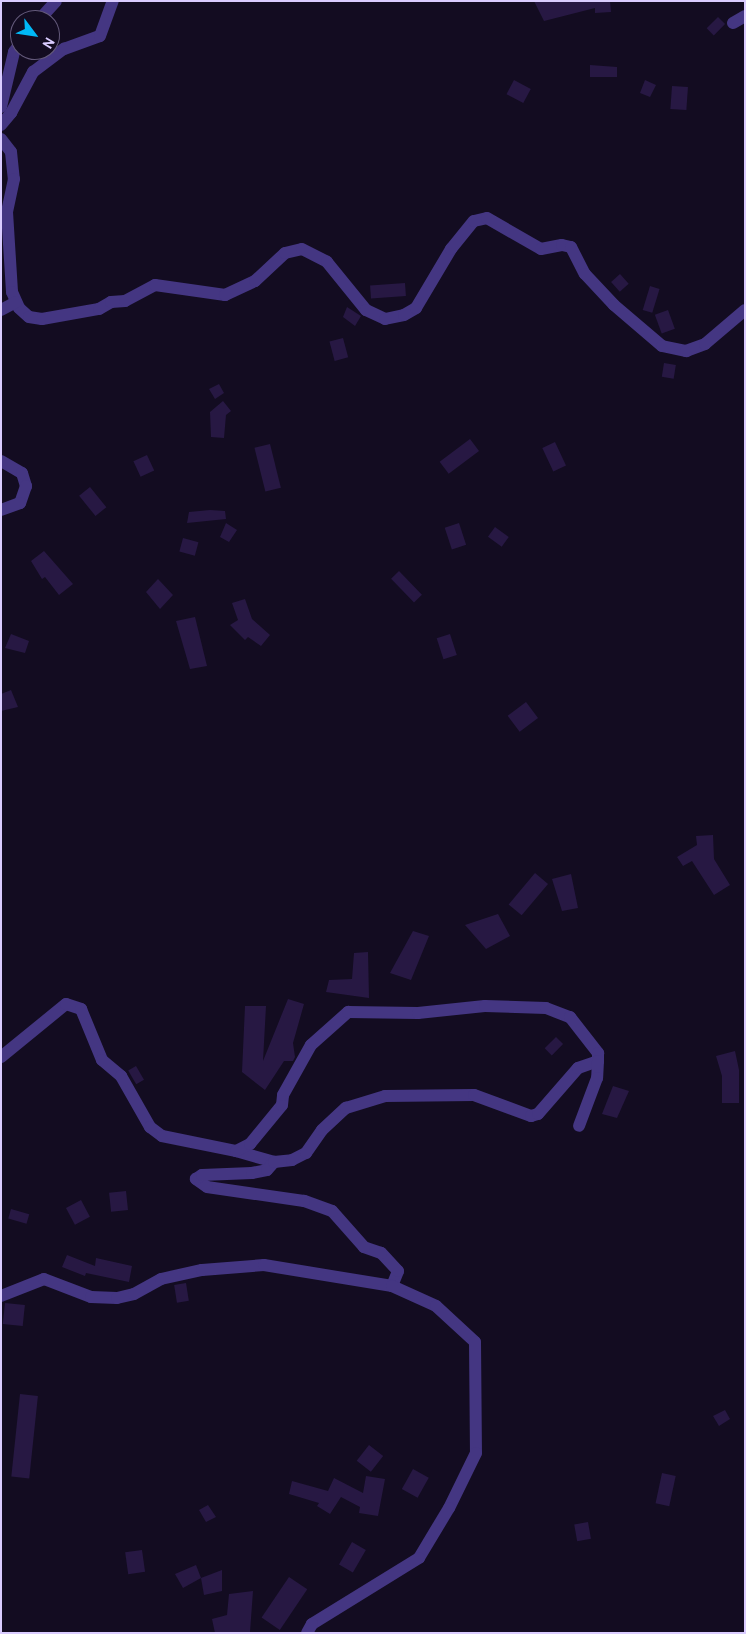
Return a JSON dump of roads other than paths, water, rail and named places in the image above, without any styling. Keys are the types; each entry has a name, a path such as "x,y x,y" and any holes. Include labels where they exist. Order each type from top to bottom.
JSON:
{"street":[{"path":"1,125 11,113 33,72 64,49 100,36 113,1"},
{"path":"733,23 745,16"},
{"path":"1,106 12,60"},
{"path":"1,139 11,152 13,170 7,212 12,292 16,302 29,317 42,319 99,309 155,285 225,295 255,281 285,253 302,249 326,262 366,310 385,319 404,315 416,308 451,249 474,222 487,218 541,249 562,245 570,247 585,274 614,305 662,346 686,352 705,344 745,310"},
{"path":"1,310 16,302"},
{"path":"1,461 22,473 26,486 20,503 1,510"},
{"path":"1,1057 66,1004 80,1009 102,1060 121,1076 150,1127 162,1136 236,1151 274,1162 306,1154 322,1130 346,1108 385,1096 474,1095 501,1107 531,1116 538,1114 578,1068 598,1061"},
{"path":"236,1151 250,1144 277,1112 310,1045 348,1012 418,1013 485,1006 546,1008 570,1017 598,1054 597,1078 579,1126"},
{"path":"274,1162 267,1170 252,1173 202,1175 196,1179 207,1187 304,1201 332,1211 364,1247 381,1253 398,1271 392,1286"},
{"path":"1,1296 44,1279 92,1297 117,1298 134,1294 161,1279 202,1270 264,1266 392,1286 436,1306 475,1342 476,1453 449,1508 418,1558 312,1624 307,1633"}]}
